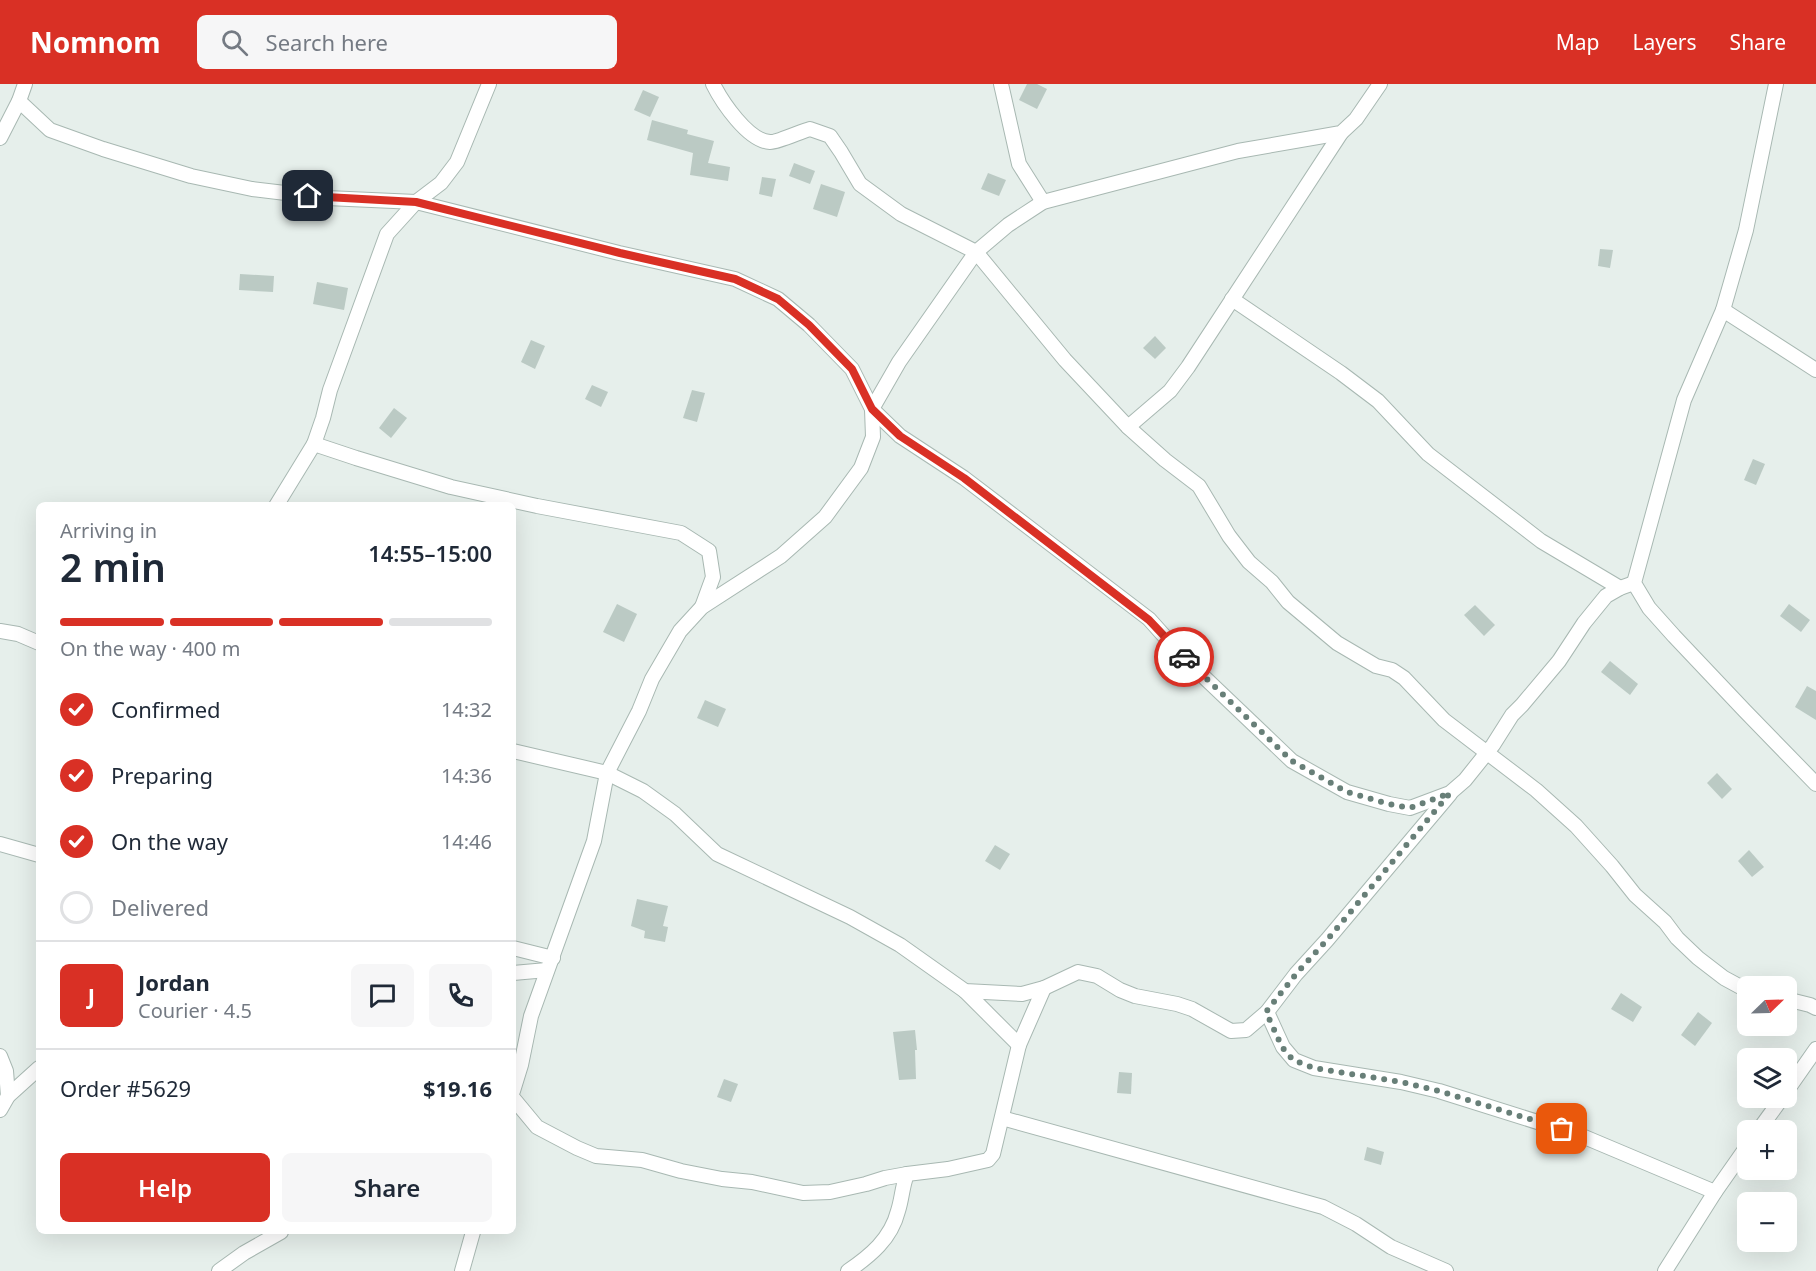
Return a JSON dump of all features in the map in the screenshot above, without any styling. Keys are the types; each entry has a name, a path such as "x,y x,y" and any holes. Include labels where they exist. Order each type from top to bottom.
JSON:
{"street":[{"path":"1,133 26,84"},
{"path":"278,502 314,444 330,390 387,234 416,202 441,183 457,162 489,84"},
{"path":"713,84 718,94 747,131 757,138 772,143 810,129 830,136 860,184 901,214 976,252 1065,360 1128,426 1165,460 1199,486 1242,553 1304,616 1337,643 1376,666 1392,670 1404,678 1444,720 1536,790 1576,826 1635,895 1665,922 1698,958 1737,985"},
{"path":"1128,426 1170,391 1188,367 1341,133 1356,119 1380,84"},
{"path":"1776,84 1746,230 1723,310 1684,400 1634,583 1650,608 1674,636 1816,784"},
{"path":"1002,86 1019,164 1043,202"},
{"path":"19,101 50,130 191,176 252,189 316,197 416,202 735,279 778,299 809,325 852,369 872,409 900,436 992,499 1149,620 1292,761 1347,792 1389,804 1410,808 1450,793"},
{"path":"516,1081 531,1016 594,842 607,773 639,711 652,679 680,631 702,607 781,556 825,518 861,468 873,437 872,409 899,362 976,252 1008,225 1043,202 1238,151 1341,133"},
{"path":"1232,299 1378,401 1428,454 1542,540 1620,588"},
{"path":"1723,310 1816,370"},
{"path":"314,444 451,486 537,506 681,533 709,550 713,577 702,607"},
{"path":"965,992 1022,993 1044,988 1078,972 1097,976 1135,996 1192,1009 1231,1031 1246,1030 1266,1012 1450,793 1465,780 1493,745 1512,715 1559,661 1584,623 1606,596 1634,583"},
{"path":"0,631 18,634 36,642"},
{"path":"516,752 607,773 643,791 667,808 717,854 850,917 900,945 965,992 1018,1045"},
{"path":"0,844 36,854"},
{"path":"516,949 550,964"},
{"path":"516,972 550,964"},
{"path":"516,1102 537,1127 596,1156 642,1160 681,1171 803,1193 830,1192 885,1178 948,1169 988,1160 993,1154 1018,1045 1044,988"},
{"path":"1797,1002 1816,1008"},
{"path":"1266,1012 1282,1047 1293,1060 1314,1068 1401,1082 1439,1091 1582,1136 1715,1192"},
{"path":"1797,1076 1816,1049"},
{"path":"0,1056 6,1071 8,1096"},
{"path":"0,1110 8,1096 36,1071"},
{"path":"1002,1118 1323,1207 1391,1246 1446,1271"},
{"path":"1665,1271 1737,1161"},
{"path":"848,1271 869,1257 893,1228 907,1174"},
{"path":"219,1271 244,1252 277,1234"},
{"path":"462,1271 471,1234"}],"building":[{"path":"1027,84 1037,84 1047,89 1037,109 1019,100"},
{"path":"643,90 659,97 650,117 634,110"},
{"path":"652,120 688,130 687,134 714,141 708,163 730,167 728,181 690,175 693,153 647,140"},
{"path":"794,163 815,171 810,184 789,176"},
{"path":"988,173 1006,180 999,196 981,189"},
{"path":"762,177 776,179 772,197 759,194"},
{"path":"821,184 845,192 837,217 813,209"},
{"path":"1600,249 1613,250 1610,268 1598,266"},
{"path":"240,274 274,276 273,292 239,290"},
{"path":"317,282 348,288 344,310 313,304"},
{"path":"1155,336 1166,348 1155,359 1143,348"},
{"path":"531,340 545,346 535,369 521,362"},
{"path":"592,385 608,392 601,407 585,399"},
{"path":"692,390 705,393 697,422 683,418"},
{"path":"394,408 407,418 391,438 379,428"},
{"path":"1753,459 1765,464 1756,485 1744,480"},
{"path":"617,604 637,614 624,642 603,632"},
{"path":"1789,604 1810,620 1801,632 1780,616"},
{"path":"1475,605 1495,625 1484,636 1464,615"},
{"path":"1610,661 1638,684 1630,695 1601,672"},
{"path":"1807,686 1816,691 1816,720 1795,707"},
{"path":"705,700 726,709 718,727 697,718"},
{"path":"1717,773 1732,789 1722,799 1707,783"},
{"path":"995,845 1010,854 1000,870 985,861"},
{"path":"1749,850 1764,867 1752,877 1738,861"},
{"path":"637,899 668,906 663,926 668,927 665,942 644,938 645,931 631,926"},
{"path":"1621,993 1642,1007 1633,1022 1611,1009"},
{"path":"1698,1012 1712,1023 1695,1046 1681,1035"},
{"path":"915,1030 916,1079 899,1080 893,1032"},
{"path":"1119,1072 1132,1073 1131,1094 1117,1093"},
{"path":"724,1079 738,1084 731,1102 717,1097"},
{"path":"1367,1147 1384,1152 1381,1165 1364,1160"}],"way so far":[{"path":"1184,657 1292,761 1347,792 1410,808 1450,793 1266,1012 1282,1047 1293,1060 1314,1068 1401,1082 1439,1091 1562,1129"}],"route":[{"path":"308,196 416,202 735,279 778,299 809,325 852,369 872,409 900,436 964,478 1029,526 1149,620 1184,657"}]}
